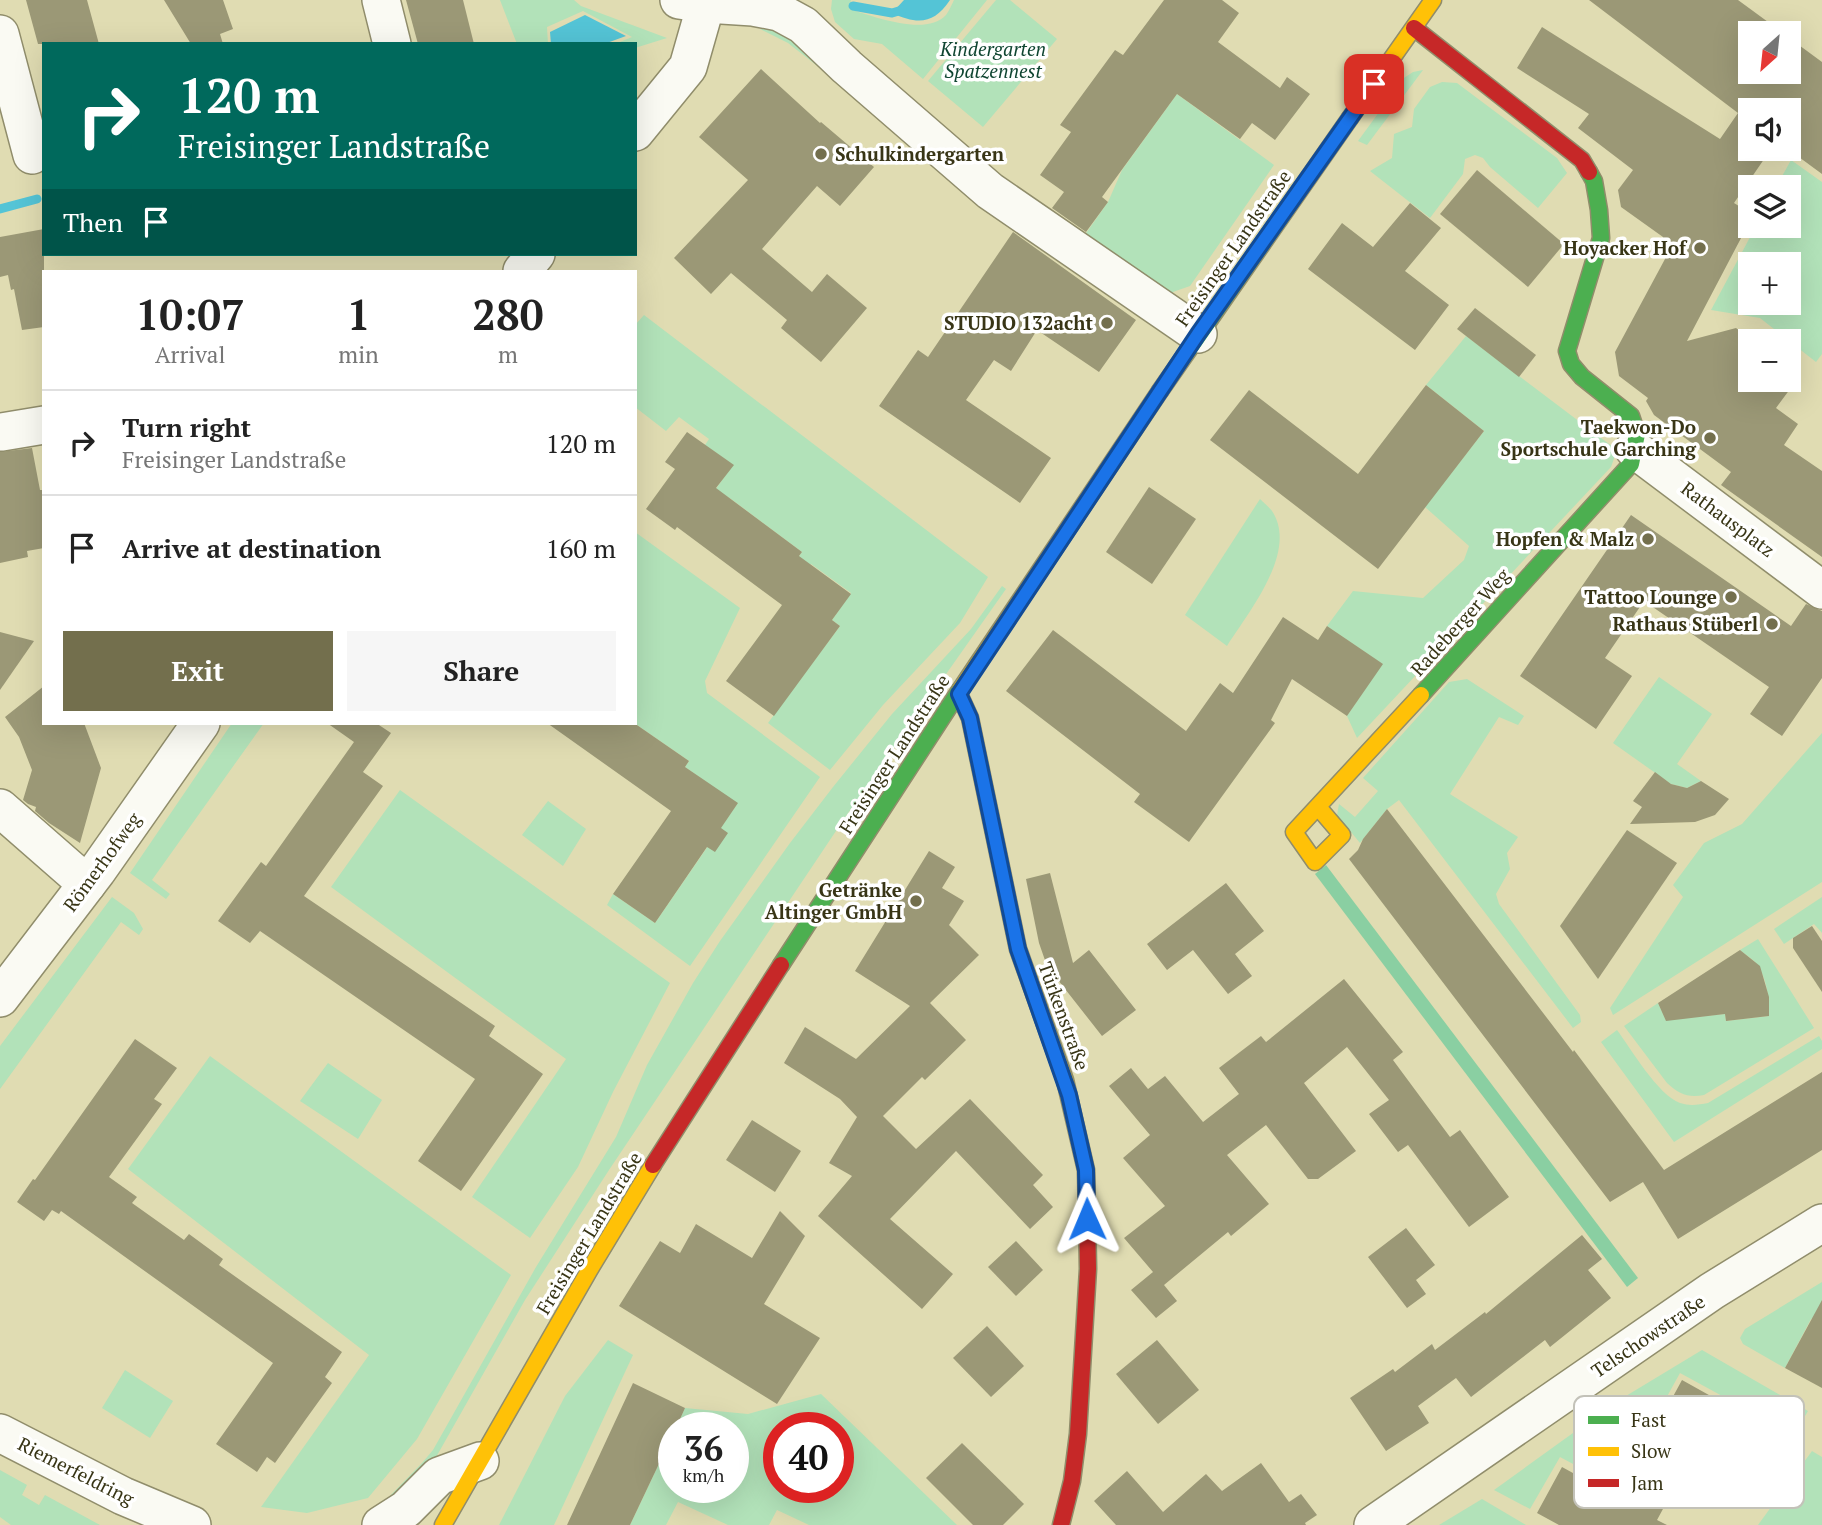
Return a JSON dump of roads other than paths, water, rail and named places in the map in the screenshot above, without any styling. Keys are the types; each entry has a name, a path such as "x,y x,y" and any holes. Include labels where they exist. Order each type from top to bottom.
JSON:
{"street":[{"path":"381,0 392,42"},
{"name":"Freisinger Landstraße","path":"443,1525 590,1269 670,1138 874,822 1198,334 1433,0"},
{"path":"637,130 688,67 695,38 692,2 783,6 847,67 990,191 1198,334"},
{"path":"1414,28 1583,160 1594,181 1601,238 1567,351 1571,364 1582,377 1631,416 1637,434 1632,456"},
{"path":"0,34 32,155"},
{"path":"523,270 534,256"},
{"path":"1,427 42,425"},
{"name":"Rathausplatz","path":"1632,456 1822,590"},
{"name":"Radeberger Weg","path":"1318,807 1461,652 1632,456"},
{"name":"Türkenstraße","path":"959,694 970,718 1018,949 1065,1080 1086,1170 1088,1269 1078,1434 1072,1481 1061,1525"},
{"name":"Römerhofweg","path":"0,998 87,884 200,725"},
{"path":"0,808 87,884"},
{"name":"Telschowstraße","path":"1373,1525 1712,1292 1822,1223"},
{"name":"Riemerfeldring","path":"0,1433 123,1496 192,1525"},
{"path":"381,1525 406,1509 439,1476 480,1461"}],"water":[{"path":"904,0 950,0 938,14 918,20 892,13"},
{"path":"585,15 626,36 610,42 551,42 550,32"}],"waterway":[{"path":"853,6 892,13 902,10"},
{"path":"0,209 37,199"}],"place":[{"name":"Schulkindergarten","path":"821,154"},
{"name":"Hoyacker Hof","path":"1700,248"},
{"name":"STUDIO 132acht","path":"1107,323"},
{"name":"Taekwon-Do Sportschule Garching","path":"1710,438"},
{"name":"Hopfen & Malz","path":"1648,539"},
{"name":"Tattoo Lounge","path":"1731,597"},
{"name":"Rathaus Stüberl","path":"1772,624"},
{"name":"Getränke Altinger GmbH","path":"916,901"}],"park label":[{"name":"Kindergarten Spatzennest","path":"993,60"}]}
